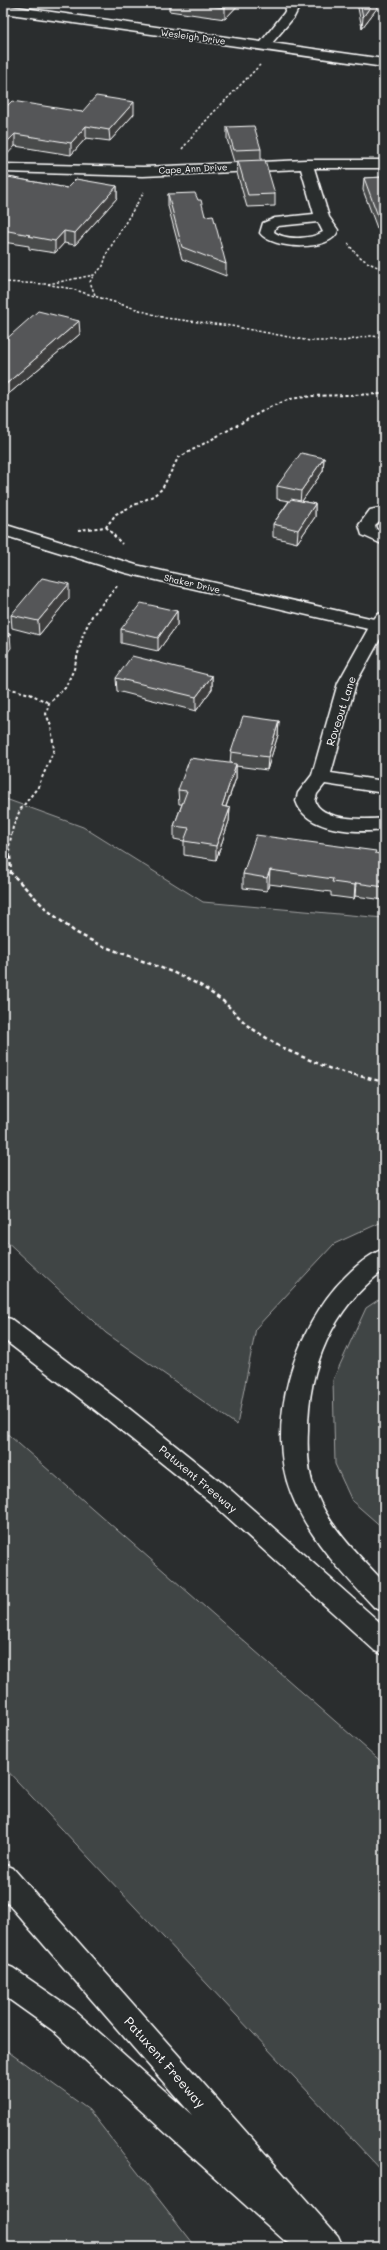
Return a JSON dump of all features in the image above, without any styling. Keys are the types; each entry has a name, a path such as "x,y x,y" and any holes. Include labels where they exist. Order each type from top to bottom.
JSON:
{"main road":[{"path":"263,47 290,14 295,3"},
{"name":"Wesleigh Drive","path":"3,9 384,63"},
{"path":"306,164 322,217 331,230 326,237 320,240 289,242 273,238 267,233 268,226 275,222 322,217"},
{"name":"Cape Ann Drive","path":"3,168 73,171 162,171 306,164 384,164"},
{"path":"384,512 376,514 367,525 368,531 384,540"},
{"name":"Shaker Drive","path":"3,529 82,556 132,569 382,624"},
{"name":"Roveout Lane","path":"382,624 344,692 320,777 308,790 306,798 307,806 316,815 327,820 384,824"},
{"path":"320,777 384,787"},
{"path":"384,1258 342,1295 317,1331 302,1369 294,1417 296,1460 305,1499 324,1531 384,1600"},
{"name":"Patuxent Freeway","path":"3,1326 117,1413 223,1498 384,1643"},
{"name":"Patuxent Freeway","path":"3,1877 327,2247"},
{"path":"3,1978 63,2020 314,2247"}],"path":[{"path":"326,237 350,244 354,253 376,267 384,269"},
{"path":"94,275 90,282 95,296"},
{"path":"3,282 46,284 95,296 165,318 231,326 270,336 310,342 344,341 370,336 384,337"},
{"path":"106,528 116,514 153,496 162,489 178,458 270,407 290,399 312,396 384,394"},
{"path":"77,530 106,528 124,546"},
{"path":"11,873 9,847 13,827 20,810 38,787 54,750 51,726 46,714 49,703 65,688 74,669 83,634 92,616 119,583"},
{"path":"3,687 30,694 49,703"},
{"path":"3,849 9,847"},
{"path":"3,869 11,873 60,923 87,939 173,971 201,986 228,1006 250,1027 283,1050 321,1067 357,1078 384,1082"}],"shaded area":[{"path":"3,798 83,827 203,902 384,918 384,1221 334,1244 256,1328 237,1425 106,1333 3,1238"},
{"path":"384,1296 384,1529 352,1501 335,1464 333,1380 366,1308"},
{"path":"3,1430 384,1764 384,2173 3,1766"},
{"path":"3,2048 89,2110 196,2247 3,2247"}],"building":[{"path":"190,3 230,3 225,8"},
{"path":"360,3 373,3 363,17"},
{"path":"96,96 134,102 109,130 86,126 71,143 15,134 3,146 3,110 12,101 82,112"},
{"path":"254,126 261,149 234,150 227,127"},
{"path":"265,160 275,194 248,195 238,161"},
{"path":"3,176 67,188 76,179 117,186 75,233 64,231 55,241 3,230"},
{"path":"384,177 384,226 380,216 378,216 364,178"},
{"path":"195,193 198,200 201,200 205,216 213,215 226,264 182,247 168,194"},
{"path":"38,311 79,321 5,385 3,384 3,342"},
{"path":"301,453 324,458 301,491 277,486"},
{"path":"291,499 315,504 298,530 273,524"},
{"path":"42,578 69,584 38,621 11,615"},
{"path":"141,603 177,611 158,638 121,629"},
{"path":"3,632 10,634 3,643"},
{"path":"132,656 212,676 196,697 116,678"},
{"path":"243,716 279,721 268,757 231,752"},
{"path":"190,758 236,764 222,806 230,808 216,846 184,841 189,828 174,826 187,791 178,790"},
{"path":"256,835 376,851 375,853 384,855 384,887 356,883 355,885 332,882 333,879 270,870 267,878 243,874"}]}
